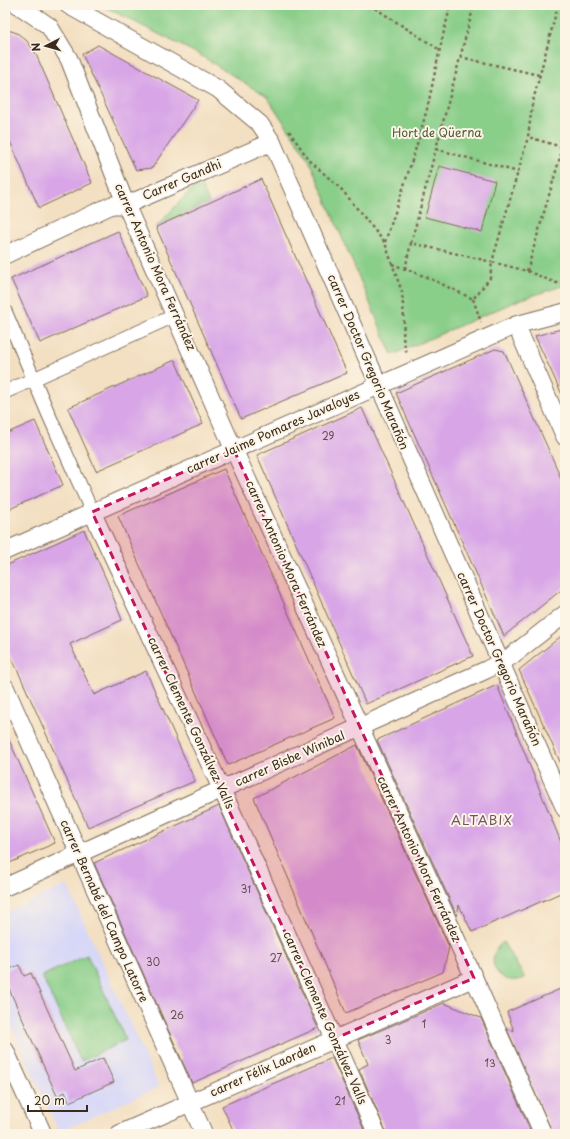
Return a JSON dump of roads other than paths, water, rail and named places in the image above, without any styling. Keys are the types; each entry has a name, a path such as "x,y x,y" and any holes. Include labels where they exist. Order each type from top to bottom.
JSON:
{"street":[{"name":"carrer Antonio Mora Ferrández","path":"18,5 49,26 69,58 126,205 176,315 234,450 359,728 474,978 543,1134"},
{"name":"carrer Doctor Gregorio Marañón","path":"68,5 218,89 260,124 272,142 565,809"},
{"name":"Carrer Gandhi","path":"5,255 112,205 126,205 272,142"},
{"name":"carrer Clemente Gonzálvez Valls","path":"5,311 92,512 222,790 377,1134"},
{"name":"carrer Jaime Pomares Javaloyes","path":"5,551 516,325 565,312"},
{"path":"5,392 33,378 176,315"},
{"path":"516,325 565,437"},
{"name":"carrer Bisbe Winibal","path":"5,887 359,728 501,662 510,657 565,614"},
{"name":"carrer Bernabé del Campo Latorre","path":"5,687 204,1134"},
{"name":"carrer Félix Laorden","path":"119,1134 474,978"},
{"path":"5,1050 43,1134"}],"district":[{"name":"ALTABIX","path":"482,820"}],"park label":[{"name":"Hort de Qüerna","path":"437,133"}]}
